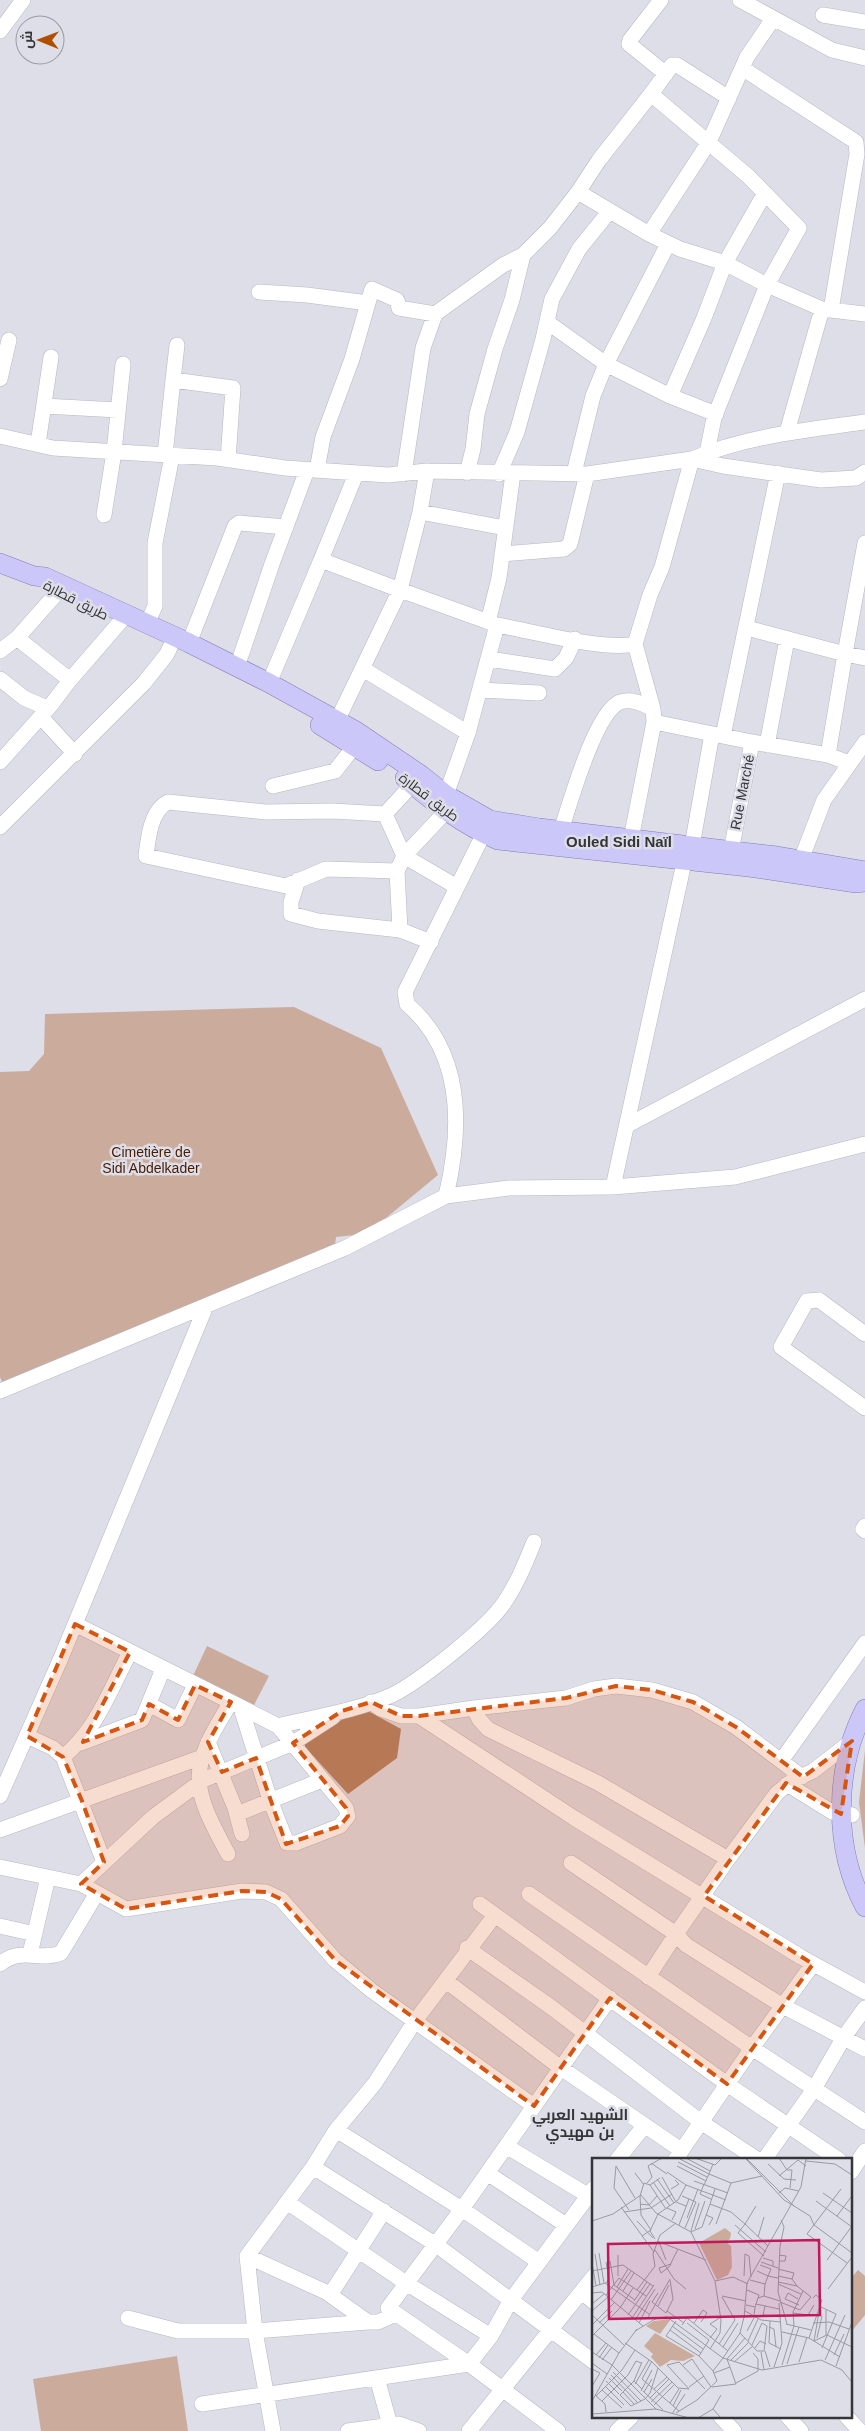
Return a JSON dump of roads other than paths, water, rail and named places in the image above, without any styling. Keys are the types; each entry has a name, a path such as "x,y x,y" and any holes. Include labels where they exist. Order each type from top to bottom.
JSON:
{"main road":[{"name":"طريق قطارة","path":"0,563 34,576 41,584 58,588 237,667 337,721 354,738"},
{"name":"طريق قطارة","path":"124,618 147,624 224,670 354,738 449,802 474,830 487,827 561,830 688,851 749,867 856,883 865,882"},
{"name":"طريق قطارة","path":"487,827 498,840 549,847 731,851 865,871"},
{"path":"865,1709 858,1738 845,1771 850,1869 865,1907"},
{"path":"847,1815 865,1877"}],"street":[{"path":"0,31 23,0"},
{"path":"661,0 630,40 629,44 666,74"},
{"path":"740,0 762,6 773,18 832,50 865,58"},
{"path":"823,15 865,22"},
{"path":"648,234 709,142 747,57 773,18"},
{"path":"404,474 423,348 435,314 503,266 523,255 550,228 578,192 599,160 672,65 677,65 729,98"},
{"path":"742,68 856,142 857,154 827,310 786,432"},
{"path":"651,94 709,142 799,228 766,286 716,414 707,453"},
{"path":"578,192 609,212 668,244 701,257 725,263 766,286 827,310 865,314"},
{"path":"670,396 704,318 725,263 765,194"},
{"path":"400,930 397,871 404,856 449,802 489,659 505,528 506,474 552,299 579,249 609,212"},
{"path":"502,554 564,549 570,544 593,396 606,364 668,244"},
{"path":"467,473 474,449 477,414 495,349 512,300 523,255"},
{"path":"237,667 286,526 312,470 324,438 352,359 372,289 397,300 399,308 435,314"},
{"path":"259,292 306,295 368,304"},
{"path":"547,322 606,364 670,396 716,414"},
{"path":"0,379 9,340"},
{"path":"147,624 155,606 155,543 169,456 177,345"},
{"path":"38,444 51,357"},
{"path":"104,515 114,452 123,364"},
{"path":"173,380 233,388 228,460"},
{"path":"44,406 118,410"},
{"path":"0,436 53,448 228,460 356,474 404,474 427,471 506,474 581,473 692,459 707,453 786,432 865,422"},
{"path":"692,459 723,466 820,480 856,478 865,472"},
{"path":"630,840 653,716 635,644 650,595 662,567 692,459"},
{"path":"337,721 400,590 420,512 427,471"},
{"path":"613,1187 688,851 747,628 778,473"},
{"path":"269,683 322,560 356,474"},
{"path":"420,512 505,528"},
{"path":"0,827 144,683 178,642 235,526 239,523 286,526"},
{"path":"828,754 865,543"},
{"path":"322,560 492,624 623,646 635,644"},
{"path":"0,651 17,638 58,588"},
{"path":"0,762 124,618"},
{"path":"747,628 865,658"},
{"path":"17,638 70,680"},
{"path":"489,659 555,669 566,658 575,639"},
{"path":"561,830 590,744 611,708 621,702 636,701 653,716 718,735 760,744 787,639"},
{"path":"363,669 468,733"},
{"path":"0,679 44,712 75,754"},
{"path":"480,690 539,693"},
{"path":"272,786 335,771 350,752 354,738"},
{"name":"Rue Marché","path":"731,851 760,744 828,754 859,752"},
{"path":"801,860 824,800 859,752"},
{"path":"397,871 326,869 286,886 146,856 148,832 162,805 168,802 266,812 332,811 385,814 417,780"},
{"path":"385,814 404,856 457,887"},
{"path":"446,1196 455,1159 457,1108 452,1083 436,1038 424,1019 407,1004 405,992 487,827"},
{"path":"298,880 291,902 291,914 318,921 400,930 431,942"},
{"path":"628,1125 865,999"},
{"path":"0,1391 345,1248 446,1196 509,1188 613,1187 735,1177 863,1148"},
{"path":"865,1334 819,1300 807,1301 781,1347 865,1408"},
{"path":"0,1796 75,1624 206,1306"},
{"path":"865,1526 863,1529 865,1531"},
{"path":"278,1726 371,1702 392,1694 420,1677 470,1638 503,1605 521,1574 534,1542"},
{"path":"75,1624 278,1726 346,1808 348,1816 340,1826 290,1844 284,1838 236,1705"},
{"path":"781,1760 865,1643"},
{"path":"63,1757 90,1730 130,1652"},
{"path":"78,1744 142,1720 163,1669"},
{"path":"149,1704 178,1720 195,1685"},
{"path":"371,1702 381,1709 401,1716 419,1716 566,1698 594,1689 616,1686 652,1690 693,1702 736,1727 802,1777"},
{"path":"228,1854 203,1803 198,1783 198,1770 208,1742 236,1705"},
{"path":"474,1708 478,1719 495,1733 598,1783 728,1859"},
{"path":"81,1884 153,1817 198,1783 293,1744 342,1711"},
{"path":"419,1716 574,1818 813,1964 865,1992"},
{"path":"27,1736 53,1748 63,1757 82,1801 104,1862"},
{"path":"648,1977 728,1859 777,1793 787,1784 814,1772 858,1738"},
{"path":"208,1742 222,1772 242,1834"},
{"path":"0,1830 202,1758"},
{"path":"237,1814 322,1780"},
{"path":"787,1784 829,1810 847,1815"},
{"path":"571,1863 676,1934 686,1945 783,2006 865,2049"},
{"path":"0,1866 81,1884 126,1909 242,1892 266,1892 286,1904 334,1960 534,2106"},
{"path":"30,1954 48,1877"},
{"path":"0,1964 8,1957 30,1954 55,1956 61,1953 97,1894"},
{"path":"529,1894 752,2048 865,2122"},
{"path":"480,1904 727,2084 836,2158"},
{"path":"273,2431 255,2330 247,2256 313,2167 336,2130 375,2084 416,2021 495,1915"},
{"path":"0,1926 34,1934"},
{"path":"468,1949 585,2034 701,2122 755,2158"},
{"path":"446,1981 561,2068 645,2125 678,2157 752,2048 813,1964"},
{"path":"558,2431 469,2364 388,2308 462,2209 610,1998"},
{"path":"765,2158 814,2089 844,2037 865,2008"},
{"path":"618,2158 645,2125"},
{"path":"336,2130 462,2209 539,2262"},
{"path":"202,2404 469,2364 491,2336 511,2300 566,2225 592,2194 506,2146"},
{"path":"852,2170 865,2151"},
{"path":"313,2167 435,2244 592,2360"},
{"path":"487,2173 566,2225"},
{"path":"287,2202 406,2283 491,2336"},
{"path":"330,2295 384,2211"},
{"path":"247,2256 330,2295 368,2322"},
{"path":"469,2431 592,2279"},
{"path":"582,2292 592,2300"},
{"path":"128,2318 178,2331 255,2330 378,2322 396,2314"},
{"path":"377,2378 390,2425"},
{"path":"617,2431 629,2418"},
{"path":"722,2418 734,2431"},
{"path":"789,2418 801,2431"},
{"path":"348,2431 399,2424 419,2431"}],"district":[{"name":"Ouled Sidi Naïl","path":"619,841"},
{"name":"الشهيد العربي بن مهيدي","path":"580,2122"}],"park label":[{"name":"Cimetière de Sidi Abdelkader","path":"151,1160"}]}
